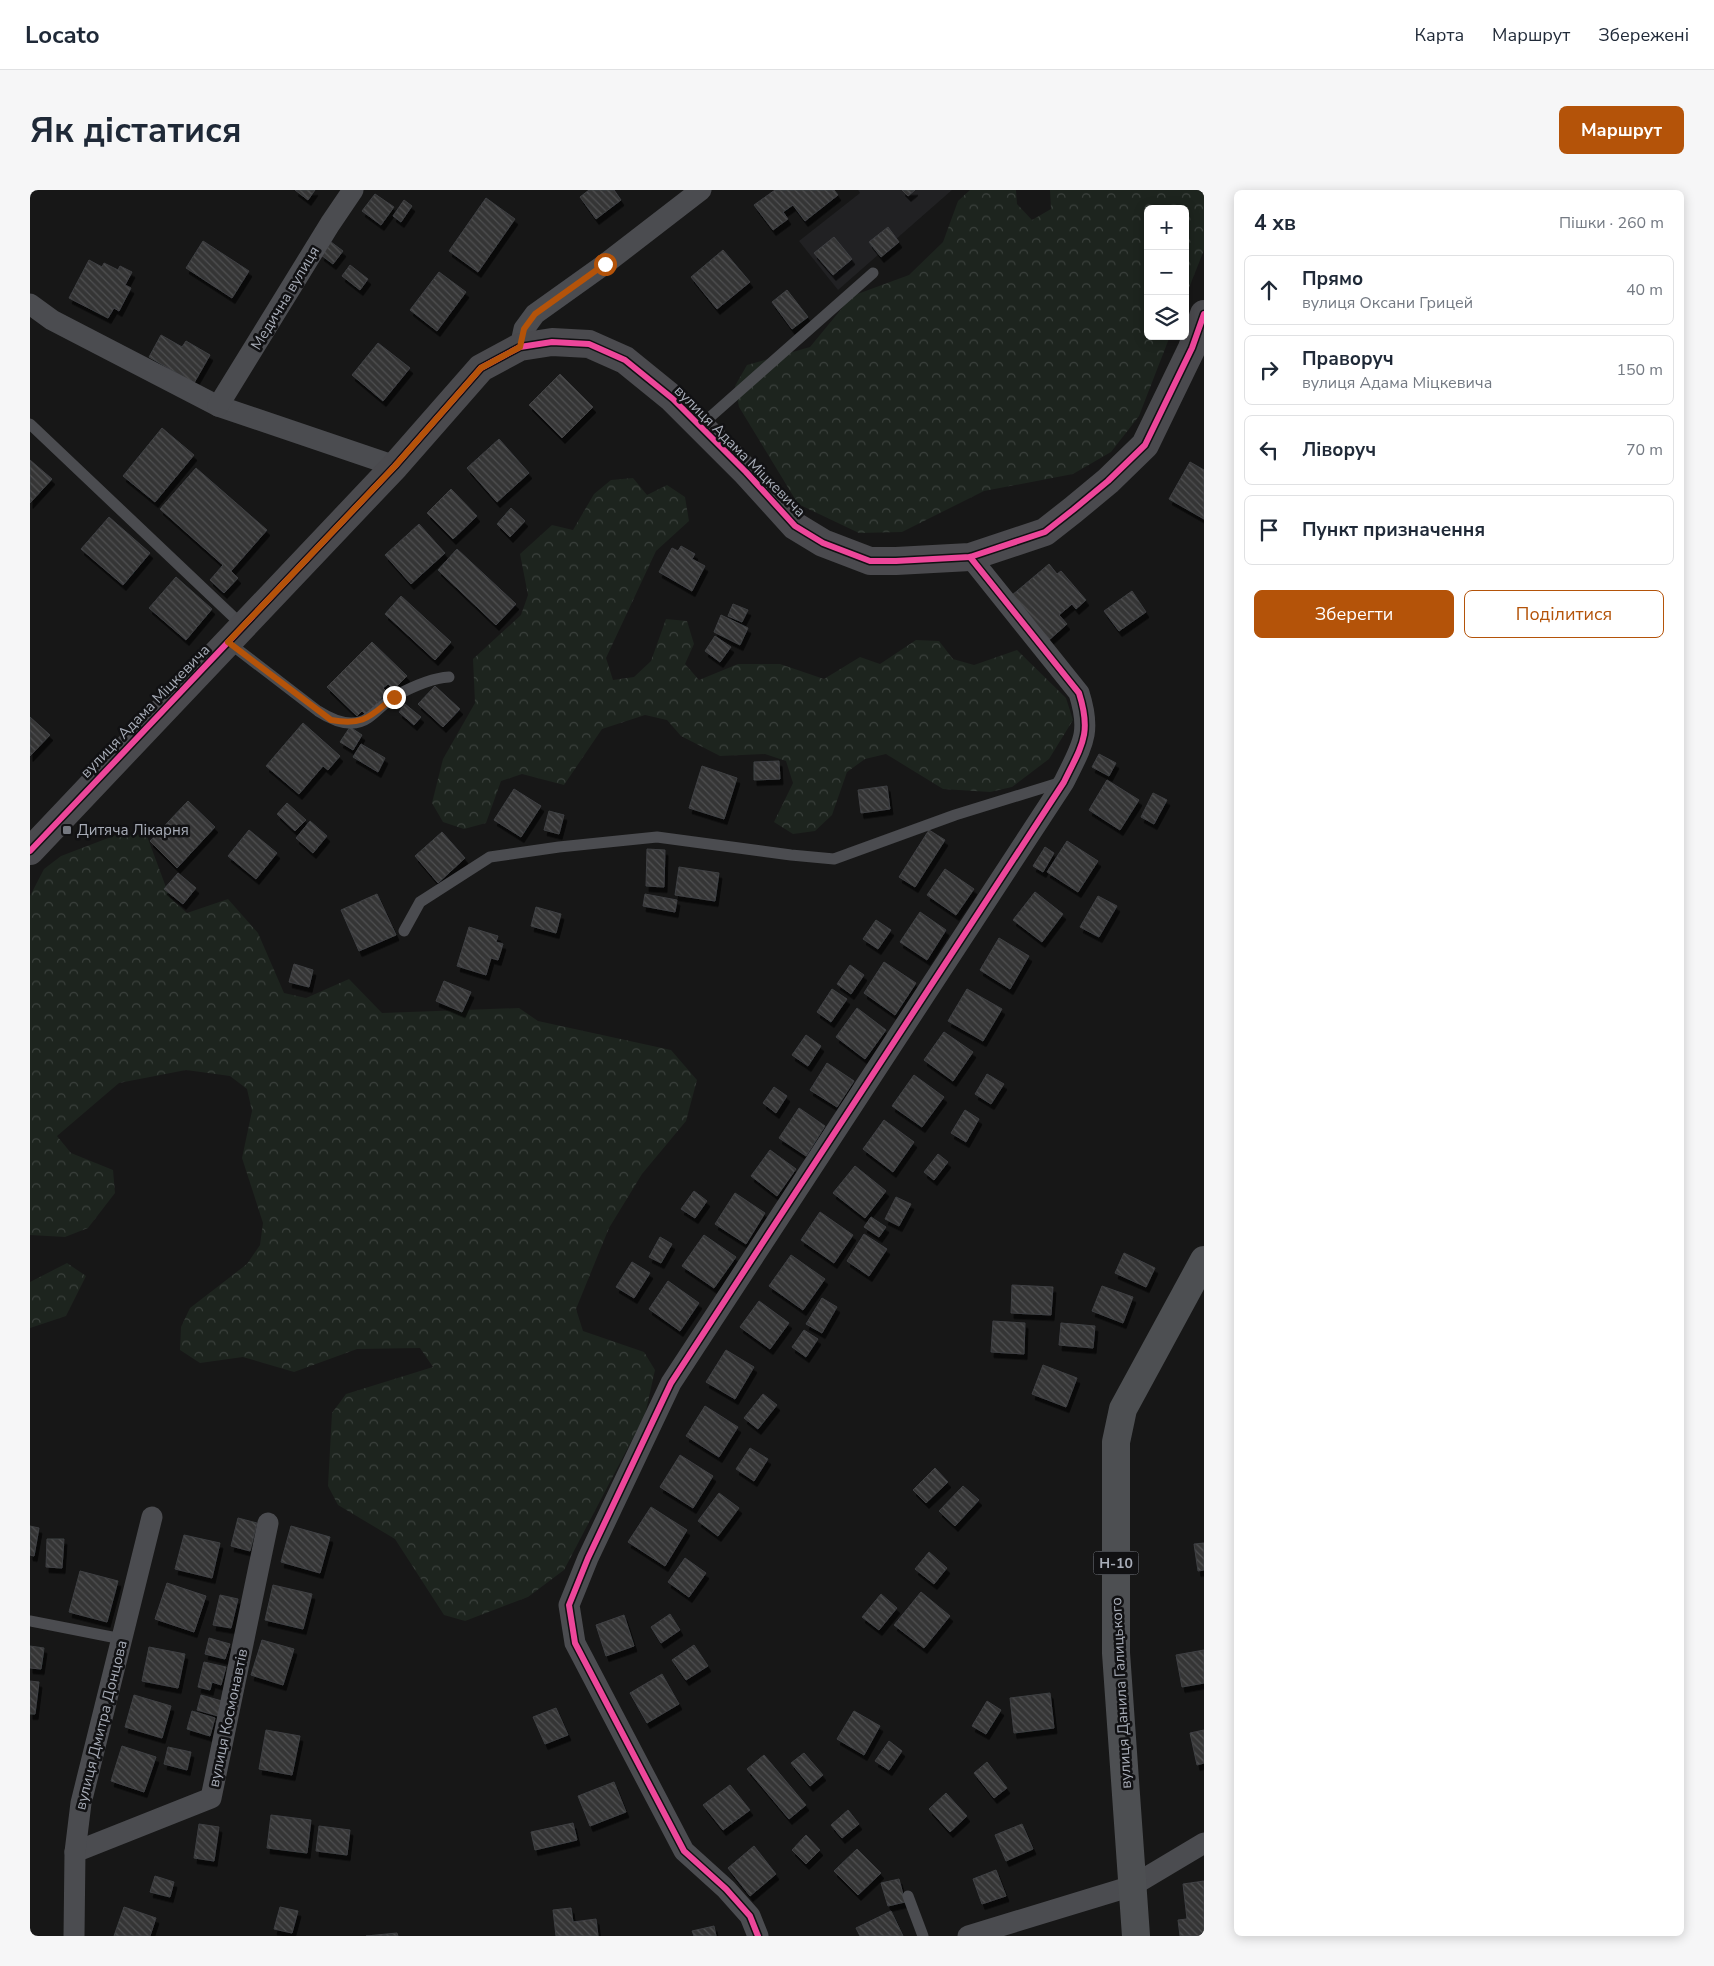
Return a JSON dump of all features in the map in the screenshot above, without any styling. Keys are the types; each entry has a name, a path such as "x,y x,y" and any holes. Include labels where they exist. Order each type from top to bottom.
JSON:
{"main road":[{"name":"вулиця Данила Галицького","path":"1136,1936 1116,1653 1116,1442 1123,1409 1204,1260"}],"street":[{"name":"Медична вулиця","path":"218,406 353,190"},
{"path":"520,347 524,329 535,314 605,264 701,190"},
{"path":"30,304 52,320 218,406 395,466"},
{"name":"вулиця Адама Міцкевича","path":"30,851 395,466 481,368 520,347 552,342 589,344 625,360 673,399 795,526 823,543 870,561 970,557 1045,532 1108,481 1145,445 1192,348 1204,314"},
{"path":"758,1936 750,1916 726,1889 684,1851 575,1642 569,1605 588,1558 671,1383 1064,782 1084,740 1085,714 1079,693 970,557"},
{"name":"вулиця Дмитра Донцова","path":"74,1936 75,1852 80,1803 152,1517"},
{"name":"вулиця Космонавтів","path":"75,1852 211,1798 268,1523"},
{"path":"968,1936 1132,1886 1204,1843"}],"lane":[{"path":"700,426 873,273"},
{"path":"30,424 235,634 318,711 331,720 343,722 366,720 394,697 438,678 449,677"},
{"path":"404,931 420,902 490,858 559,847 657,838 834,859 955,815 1064,782"},
{"path":"30,1621 122,1639"},
{"path":"908,1896 924,1936"}],"shaded area":[{"path":"858,190 952,190 838,290 799,241 860,193"}],"green space":[{"path":"970,190 1016,190 1017,204 1032,220 1051,209 1050,190 1204,190 1204,250 1189,288 1189,205 1144,205 1144,340 1168,340 1139,416 1111,452 1073,474 984,491 902,532 859,533 798,504 739,407 735,386 747,365 810,347 852,296 909,275 943,242 958,201"},
{"path":"633,478 647,495 667,485 685,497 689,521 656,551 606,658 613,680 634,677 651,661 666,619 687,621 694,644 685,664 699,680 738,664 780,664 824,679 860,657 880,664 916,640 939,641 953,659 974,665 1017,650 1066,698 1073,720 1049,759 1012,787 990,792 943,789 886,754 865,759 847,772 832,815 815,831 793,834 774,822 793,783 786,761 765,754 720,756 681,736 667,720 645,715 602,729 564,785 522,774 501,781 486,823 464,829 443,822 432,803 443,759 475,703 473,659 521,615 528,595 520,554 552,525 573,530 594,494 611,480"},
{"path":"124,832 147,836 170,898 187,913 228,899 258,933 284,993 306,998 349,979 382,1013 519,1008 538,1021 671,1050 697,1080 686,1121 642,1174 609,1228 576,1309 583,1331 644,1352 655,1370 645,1415 564,1570 528,1597 465,1621 444,1615 395,1539 338,1505 328,1486 332,1413 346,1394 433,1367 420,1348 357,1349 294,1372 243,1357 200,1363 180,1350 181,1327 190,1308 247,1264 260,1245 263,1223 242,1158 252,1111 247,1089 230,1076 186,1070 119,1083 57,1136 71,1153 113,1170 115,1193 88,1228 65,1237 30,1235 30,896 44,869 61,856"},
{"path":"67,1263 86,1276 66,1316 30,1328 30,1282"}],"building":[{"path":"295,190 315,190 308,200"},
{"path":"589,190 614,190 621,200 596,219 580,197"},
{"path":"775,190 834,190 838,195 805,221 793,205 783,212 788,219 773,230 754,205"},
{"path":"902,190 915,190 908,196"},
{"path":"375,194 394,207 381,225 362,211"},
{"path":"486,198 515,219 478,272 449,251"},
{"path":"404,200 412,206 401,222 393,216"},
{"path":"888,227 899,242 881,257 869,242"},
{"path":"834,237 852,259 833,275 814,253"},
{"path":"203,241 249,271 232,298 186,268"},
{"path":"331,242 343,251 333,264 321,255"},
{"path":"723,250 750,282 717,309 691,277"},
{"path":"89,260 102,267 104,263 118,270 120,266 132,272 125,285 131,288 119,311 114,308 108,318 69,298"},
{"path":"350,265 368,279 360,290 342,276"},
{"path":"439,272 466,292 437,331 410,310"},
{"path":"787,290 808,317 792,329 772,302"},
{"path":"161,335 182,347 186,341 210,355 194,383 149,357"},
{"path":"378,343 410,368 383,401 352,375"},
{"path":"560,374 593,407 562,438 529,405"},
{"path":"162,428 194,455 155,502 123,476"},
{"path":"499,439 529,473 497,502 467,468"},
{"path":"30,460 52,479 30,503"},
{"path":"1190,462 1204,470 1204,519 1169,499"},
{"path":"196,468 267,530 231,571 238,578 224,593 210,580 223,565 160,509"},
{"path":"451,489 477,516 453,539 427,513"},
{"path":"511,508 525,521 510,537 497,524"},
{"path":"109,517 150,553 123,585 81,549"},
{"path":"419,524 445,553 411,584 385,555"},
{"path":"681,546 695,554 692,559 705,566 692,591 659,572 672,548 678,551"},
{"path":"457,549 516,604 496,625 438,570"},
{"path":"1049,564 1057,574 1061,571 1086,600 1076,609 1072,604 1059,615 1067,624 1049,640 1011,596"},
{"path":"176,577 212,609 186,640 149,608"},
{"path":"1132,591 1146,612 1119,631 1104,611"},
{"path":"401,596 451,642 435,660 385,614"},
{"path":"733,604 748,610 742,622 728,616"},
{"path":"721,615 748,628 740,645 714,632"},
{"path":"715,636 731,647 720,662 705,651"},
{"path":"372,642 407,676 394,689 388,684 383,688 387,692 366,715 362,711 357,716 327,687"},
{"path":"435,686 460,709 443,727 418,704"},
{"path":"405,704 421,717 414,725 399,712"},
{"path":"30,717 50,735 30,756"},
{"path":"303,723 340,756 328,770 323,766 299,794 266,766"},
{"path":"350,727 362,735 353,750 340,742"},
{"path":"361,744 385,758 378,772 353,757"},
{"path":"1099,754 1116,763 1109,776 1092,767"},
{"path":"779,761 780,779 754,780 754,762"},
{"path":"702,766 737,778 724,819 689,808"},
{"path":"1107,780 1139,800 1120,830 1089,810"},
{"path":"887,786 890,809 861,813 858,790"},
{"path":"514,789 541,806 521,837 494,820"},
{"path":"1153,793 1167,800 1154,824 1141,817"},
{"path":"188,801 215,827 177,868 150,841"},
{"path":"287,803 306,820 295,831 277,814"},
{"path":"549,811 564,815 559,834 544,830"},
{"path":"310,821 327,836 313,853 296,838"},
{"path":"249,830 277,853 256,879 228,856"},
{"path":"929,830 945,840 915,887 899,877"},
{"path":"442,832 465,858 438,883 415,856"},
{"path":"1067,841 1098,861 1078,892 1047,872"},
{"path":"1045,847 1054,853 1043,872 1033,866"},
{"path":"647,849 665,850 664,887 646,886"},
{"path":"679,867 719,873 715,901 675,895"},
{"path":"945,869 974,889 956,915 927,895"},
{"path":"178,873 196,888 183,904 164,889"},
{"path":"1035,892 1063,914 1042,942 1013,920"},
{"path":"377,894 396,935 359,951 341,910"},
{"path":"645,894 677,900 675,912 643,906"},
{"path":"1098,896 1117,906 1099,937 1080,927"},
{"path":"536,907 561,914 556,933 531,926"},
{"path":"920,912 946,930 927,960 900,942"},
{"path":"876,920 891,930 878,949 863,939"},
{"path":"469,927 498,936 496,942 503,944 498,960 491,958 486,975 457,966"},
{"path":"999,938 1029,956 1010,989 980,970"},
{"path":"884,962 916,983 895,1015 864,993"},
{"path":"294,964 313,970 309,987 289,982"},
{"path":"850,965 864,975 851,994 837,984"},
{"path":"444,981 471,992 462,1012 436,1001"},
{"path":"832,989 847,999 831,1022 817,1012"},
{"path":"967,989 1002,1009 983,1041 948,1021"},
{"path":"857,1008 886,1030 865,1059 836,1037"},
{"path":"944,1032 973,1052 953,1081 924,1060"},
{"path":"806,1035 821,1046 808,1066 792,1055"},
{"path":"827,1063 854,1081 837,1107 810,1090"},
{"path":"987,1074 1004,1084 991,1104 975,1094"},
{"path":"914,1075 944,1097 922,1127 892,1106"},
{"path":"774,1087 787,1096 776,1113 763,1103"},
{"path":"799,1108 825,1126 806,1156 779,1138"},
{"path":"965,1110 979,1119 966,1142 951,1133"},
{"path":"884,1120 914,1142 893,1172 863,1149"},
{"path":"770,1150 796,1169 777,1196 751,1176"},
{"path":"938,1154 948,1162 934,1180 924,1172"},
{"path":"855,1166 886,1191 865,1218 833,1193"},
{"path":"694,1191 707,1201 695,1218 681,1209"},
{"path":"735,1193 765,1213 746,1244 715,1224"},
{"path":"896,1197 911,1204 899,1226 885,1219"},
{"path":"820,1212 853,1235 834,1263 801,1240"},
{"path":"871,1217 886,1227 879,1237 864,1227"},
{"path":"864,1234 887,1249 869,1276 847,1261"},
{"path":"704,1235 736,1257 714,1288 682,1266"},
{"path":"660,1237 672,1244 661,1263 649,1257"},
{"path":"1124,1253 1155,1268 1146,1287 1115,1273"},
{"path":"791,1255 825,1279 803,1310 769,1286"},
{"path":"632,1262 650,1273 634,1298 616,1287"},
{"path":"668,1281 699,1303 680,1331 649,1309"},
{"path":"1012,1285 1053,1287 1051,1315 1011,1313"},
{"path":"1102,1286 1133,1297 1123,1323 1092,1311"},
{"path":"822,1298 837,1307 822,1333 806,1324"},
{"path":"759,1301 789,1323 770,1349 740,1327"},
{"path":"993,1321 1025,1323 1024,1354 991,1352"},
{"path":"1061,1323 1095,1326 1093,1348 1059,1345"},
{"path":"804,1330 818,1339 806,1357 792,1347"},
{"path":"726,1350 754,1367 735,1399 706,1382"},
{"path":"1043,1365 1077,1378 1066,1407 1032,1394"},
{"path":"763,1394 777,1405 758,1429 744,1418"},
{"path":"705,1406 738,1427 719,1457 686,1436"},
{"path":"750,1448 768,1459 754,1481 736,1469"},
{"path":"680,1455 713,1476 693,1508 660,1487"},
{"path":"935,1468 948,1482 926,1503 913,1490"},
{"path":"963,1486 979,1500 955,1526 939,1511"},
{"path":"719,1493 739,1508 718,1536 698,1521"},
{"path":"651,1507 687,1530 665,1566 628,1542"},
{"path":"238,1518 257,1523 250,1551 231,1546"},
{"path":"30,1526 39,1528 34,1556 30,1555"},
{"path":"291,1526 330,1537 320,1573 281,1562"},
{"path":"184,1535 220,1543 212,1578 175,1569"},
{"path":"47,1539 64,1539 62,1568 46,1567"},
{"path":"1204,1543 1204,1570 1198,1571 1194,1544"},
{"path":"929,1552 947,1568 934,1584 915,1569"},
{"path":"685,1558 706,1573 689,1597 668,1582"},
{"path":"80,1571 118,1581 107,1622 69,1612"},
{"path":"167,1583 206,1596 194,1632 155,1619"},
{"path":"273,1585 312,1594 303,1629 265,1620"},
{"path":"921,1592 950,1616 924,1648 894,1625"},
{"path":"881,1594 897,1608 879,1630 862,1617"},
{"path":"220,1595 238,1599 231,1628 213,1625"},
{"path":"670,1614 680,1630 661,1643 651,1627"},
{"path":"624,1615 634,1646 606,1656 596,1625"},
{"path":"209,1638 230,1644 225,1659 205,1654"},
{"path":"262,1640 294,1649 283,1685 251,1675"},
{"path":"694,1645 708,1666 686,1680 672,1660"},
{"path":"30,1646 44,1648 41,1669 30,1668"},
{"path":"149,1647 185,1654 178,1688 142,1681"},
{"path":"1204,1650 1204,1683 1182,1687 1176,1655"},
{"path":"204,1662 226,1667 221,1685 212,1682 210,1690 198,1687"},
{"path":"662,1674 679,1704 647,1723 630,1693"},
{"path":"30,1681 39,1682 35,1714 30,1714"},
{"path":"1050,1693 1054,1728 1014,1733 1010,1698"},
{"path":"134,1695 171,1706 162,1738 125,1727"},
{"path":"201,1695 222,1701 218,1716 197,1710"},
{"path":"987,1701 1001,1710 986,1734 972,1726"},
{"path":"556,1708 568,1735 545,1744 533,1717"},
{"path":"192,1711 215,1718 210,1736 187,1729"},
{"path":"854,1711 880,1726 864,1755 837,1739"},
{"path":"266,1730 300,1736 292,1775 259,1769"},
{"path":"1204,1730 1204,1763 1197,1765 1190,1733"},
{"path":"889,1741 902,1751 889,1770 875,1761"},
{"path":"122,1746 156,1757 144,1792 111,1781"},
{"path":"168,1747 191,1752 187,1770 164,1764"},
{"path":"804,1753 823,1775 810,1786 791,1763"},
{"path":"764,1755 806,1805 789,1819 747,1769"},
{"path":"987,1762 1007,1788 994,1798 974,1773"},
{"path":"614,1782 626,1812 590,1826 578,1796"},
{"path":"730,1785 750,1810 723,1830 703,1805"},
{"path":"946,1793 967,1816 950,1832 929,1809"},
{"path":"848,1810 859,1824 842,1838 831,1825"},
{"path":"271,1815 311,1820 307,1853 267,1848"},
{"path":"573,1823 577,1840 535,1850 531,1832"},
{"path":"199,1824 219,1827 214,1861 194,1858"},
{"path":"1022,1824 1033,1849 1006,1861 995,1835"},
{"path":"319,1826 350,1830 347,1855 316,1851"},
{"path":"806,1835 820,1850 806,1864 792,1850"},
{"path":"754,1846 776,1874 750,1896 728,1868"},
{"path":"857,1849 881,1873 858,1895 834,1871"},
{"path":"996,1870 1006,1896 982,1904 973,1879"},
{"path":"155,1876 174,1882 170,1897 150,1892"},
{"path":"899,1879 905,1902 888,1906 881,1883"},
{"path":"1204,1881 1204,1936 1180,1936 1178,1920 1187,1919 1183,1884"},
{"path":"124,1907 156,1918 150,1936 114,1936"},
{"path":"280,1907 298,1911 292,1933 274,1929"},
{"path":"571,1908 573,1922 596,1919 598,1936 556,1936 553,1910"},
{"path":"891,1911 903,1936 860,1936 856,1928"},
{"path":"714,1926 716,1936 694,1936 692,1931"},
{"path":"397,1933 398,1936 366,1936"}],"cycle path":[{"path":"30,851 395,466 481,368 520,347 552,342 589,344 625,360 673,399 746,472 795,526 823,543 870,561 896,561 970,557 1045,532 1073,510 1108,481 1145,445 1192,348 1204,314"},
{"path":"758,1936 750,1916 726,1889 684,1851 575,1643 569,1605 588,1558 671,1383 1064,782 1080,748 1085,729 1085,719 1079,693 970,557"}],"place":[{"name":"Дитяча Лікарня","path":"67,830"}],"route":[{"path":"394,697 366,720 343,722 331,720 228,642 395,466 481,368 520,347 524,329 535,314 605,264"}]}
